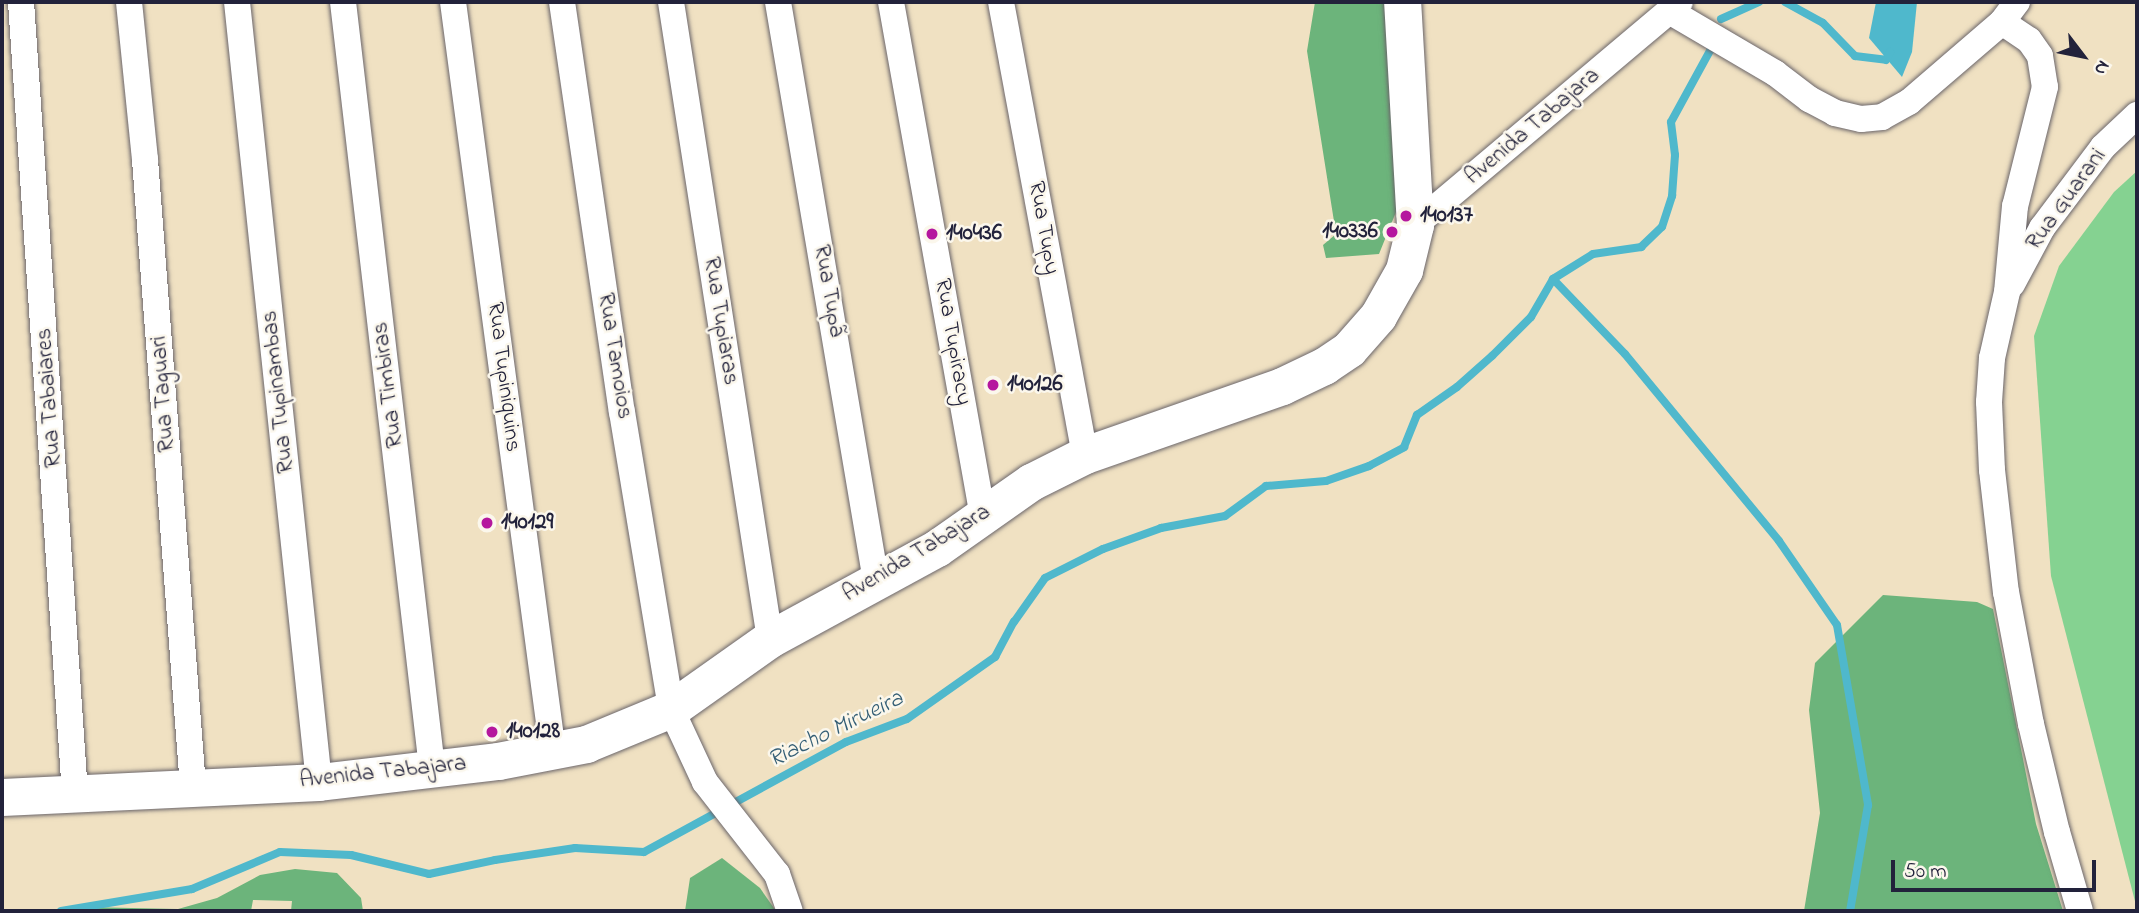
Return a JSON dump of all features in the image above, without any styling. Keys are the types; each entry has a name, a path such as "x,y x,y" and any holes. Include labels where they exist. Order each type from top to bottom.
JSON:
{"street":[{"name":"Rua Tabaiares","path":"21,2 75,793"},
{"name":"Rua Taguari","path":"129,2 145,160 193,786"},
{"name":"Rua Tupinambas","path":"237,2 318,782"},
{"name":"Rua Timbiras","path":"343,2 432,768"},
{"name":"Rua Tupiniquins","path":"453,2 553,752"},
{"name":"Rua Tamoios","path":"562,2 622,412 671,709 705,782 777,874 790,911"},
{"name":"Rua Tupiaras","path":"671,2 771,639"},
{"name":"Rua Tupã","path":"778,2 876,581"},
{"name":"Rua Tupiracy","path":"891,2 984,517"},
{"name":"Rua Tupy","path":"1001,2 1084,455"},
{"path":"1402,2 1415,225"},
{"name":"Avenida Tabajara","path":"2,797 318,782 432,768 553,752 586,744 671,709 771,639 937,548 1031,482 1084,455 1282,386 1341,355 1378,316 1404,270 1415,225 1676,7"},
{"path":"1676,7 1810,99 1835,113 1861,118 1882,117 1909,102 2009,12 2040,56 2045,87 2015,206 2007,292 1992,358 1989,402 2001,551 2031,724 2057,832 2080,911"},
{"name":"Rua Guarani","path":"2007,292 2042,228 2103,148 2137,115"}],"green space":[{"path":"1315,2 1392,2 1396,212 1379,254 1326,258 1323,245 1336,234 1307,51"},
{"path":"2137,171 2137,909 2051,576 2034,336 2059,266 2114,192"},
{"path":"1883,595 1977,602 1993,609 2036,824 2063,911 1804,911 1820,813 1809,710 1815,663"},
{"path":"722,858 760,888 776,911 685,911 690,878"},
{"path":"295,869 337,873 361,898 363,911 291,911 292,901 253,900 251,911 75,911 85,907 178,909 217,898 260,875"}],"water":[{"path":"1876,2 1917,2 1912,52 1902,77 1869,38"}],"waterway":[{"name":"Riacho Mirueira","path":"1721,19 1759,2"},
{"name":"Riacho Mirueira","path":"1785,2 1823,23 1855,56 1886,60 1890,52"},
{"name":"Riacho Mirueira","path":"61,911 192,889 280,852 351,855 429,874 495,860 575,848 644,852 846,742 907,719 995,657 1014,622 1045,578 1103,549 1161,528 1225,516 1266,486 1326,481 1369,466 1404,447 1417,415 1457,387 1492,356 1531,317 1553,279 1593,254 1641,247 1662,227 1672,196 1675,155 1671,122 1711,49"},
{"path":"1553,279 1625,354 1779,541 1837,625 1868,805 1850,911"}],"place":[{"name":"140137","path":"1406,216"},
{"name":"140336","path":"1392,232"},
{"name":"140436","path":"932,234"},
{"name":"140126","path":"993,385"},
{"name":"140129","path":"487,523"},
{"name":"140128","path":"492,732"}]}
